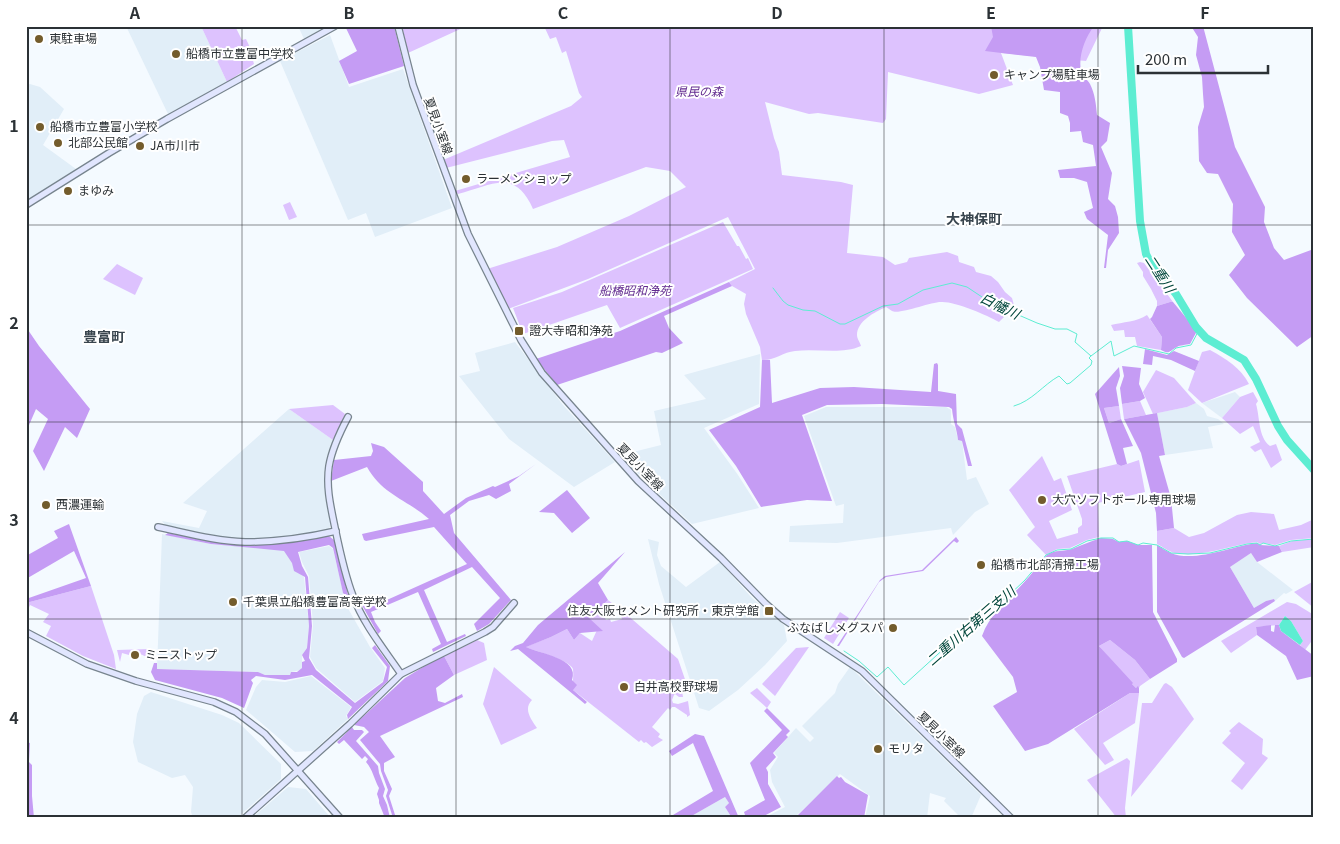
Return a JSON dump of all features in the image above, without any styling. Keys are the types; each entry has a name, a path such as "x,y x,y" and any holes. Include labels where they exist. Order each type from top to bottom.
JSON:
{"street":[{"path":"26,205 167,118 336,26"},
{"name":"夏見小室線","path":"398,26 413,84 468,234 521,340 542,373 638,481 726,562 765,604 783,619 862,671 1010,818"},
{"path":"348,417 335,443 329,466 329,496 336,531 349,584 357,605 368,628 401,674"},
{"path":"158,528 244,542 295,539 336,531"},
{"path":"245,818 299,771 401,674 485,632 514,603"},
{"path":"26,632 87,664 214,702 236,712 259,729 340,818"}],"shaded area":[{"name":"船橋市立豊富中学校","path":"126,26 201,26 227,82 168,114"},
{"path":"298,26 327,26 304,39"},
{"path":"345,26 394,26 404,66 349,84 339,61 357,51"},
{"path":"991,26 1094,26 1083,47 1080,65 1082,73 1089,82 1093,92 1097,115 1110,123 1107,141 1101,147 1112,173 1108,199 1115,206 1119,233 1108,250 1106,268 1104,268 1108,235 1087,219 1084,212 1093,208 1087,182 1074,178 1060,178 1058,170 1096,166 1093,145 1083,142 1081,131 1070,132 1068,116 1060,113 1060,92 1044,90 1040,67 1036,57 985,51 993,37"},
{"path":"1191,26 1203,26 1235,147 1265,207 1264,222 1274,248 1284,260 1311,250 1314,253 1314,335 1297,347 1247,298 1229,275 1245,255 1232,232 1233,204 1218,174 1207,173 1199,161 1198,127 1204,107 1202,77 1196,55 1198,37"},
{"path":"330,35 349,87 403,69 452,208 375,237 366,213 348,220 280,61"},
{"name":"船橋市立豊富小学校","path":"30,84 40,87 64,109 43,145 76,169 26,201 26,85"},
{"path":"729,282 732,286 664,316 669,328 683,343 662,353 656,352 557,385 536,359 620,331"},
{"path":"1173,302 1197,331 1190,344 1166,352 1161,350 1162,337 1150,319 1157,306"},
{"path":"26,327 90,409 77,438 65,427 44,471 33,451 48,419 36,409 26,432"},
{"path":"515,342 563,405 615,462 574,487 509,439 459,376 480,371 475,353"},
{"path":"1145,349 1167,355 1174,351 1199,361 1195,371 1171,360 1153,356 1152,365 1143,364"},
{"path":"760,354 759,404 704,428 759,508 692,524 641,477 621,455 661,445 654,411 706,399 684,375"},
{"path":"762,360 770,360 772,403 820,388 854,387 931,392 934,364 937,363 938,391 956,394 957,424 962,429 972,466 968,466 962,441 958,440 952,409 949,407 882,404 827,405 802,415 832,501 807,500 761,507 736,466 709,430 760,407"},
{"path":"1122,366 1141,368 1139,384 1145,398 1140,401 1122,404 1120,388 1124,376"},
{"path":"1119,367 1120,376 1116,388 1119,406 1104,408 1109,423 1121,419 1133,446 1123,448 1127,464 1121,466 1117,464 1095,394"},
{"path":"1235,392 1240,397 1222,418 1202,403"},
{"path":"1196,403 1204,409 1207,416 1218,419 1224,424 1208,427 1213,448 1165,455 1157,413 1187,407"},
{"path":"826,407 946,407 951,410 951,424 955,427 958,440 962,441 967,480 976,477 989,504 975,512 953,535 951,528 837,543 789,542 790,526 843,523 844,504 836,506 804,416"},
{"path":"289,409 333,440 327,456 324,475 325,496 331,524 328,531 294,537 243,539 225,538 166,526 162,521 199,528 207,511 183,503"},
{"path":"1157,413 1165,455 1159,456 1171,498 1174,528 1157,531 1156,513 1141,453 1124,419"},
{"path":"371,443 384,447 423,482 423,491 444,514 466,498 519,476 536,464 509,484 511,491 496,499 489,495 469,501 450,515 454,533 511,600 489,624 477,631 474,624 500,598 472,567 424,590 447,642 465,634 466,636 433,652 432,649 441,644 418,592 371,612 381,631 378,634 358,598 362,597 366,607 369,608 467,564 434,527 364,540 362,534 429,519 380,484 367,467 331,481 334,460 371,456 373,451"},
{"path":"567,490 590,518 572,533 554,513 539,512"},
{"path":"69,524 91,586 26,603 26,599 86,578 74,551 26,579 26,556 58,538 54,531"},
{"path":"168,533 209,540 248,543 268,543 329,536 334,540 348,595 343,593 333,548 329,545 298,552 308,577 312,626 309,658 316,670 355,703 383,682 387,667 372,648 375,645 390,666 388,681 348,719 347,715 352,707 312,675 285,680 256,676 251,680 253,683 244,708 222,698 155,680 151,672 154,663 157,663 157,669 258,672 265,675 290,675 291,672 297,672 302,668 302,662 305,661 302,655 307,648 309,626 305,577 294,571 292,563 284,551 211,544 165,535"},
{"name":"千葉県立船橋豊富高等学校","path":"162,534 211,544 284,550 304,577 309,626 307,648 302,655 301,670 291,672 290,675 265,675 257,672 157,669"},
{"path":"956,537 959,541 957,543 954,541 923,571 886,577 879,582 839,646 837,646 880,580 885,576 922,570"},
{"path":"1101,538 1113,539 1119,542 1127,541 1138,545 1152,545 1153,612 1177,662 1150,679 1135,660 1110,640 1099,646 1132,684 1136,688 1138,686 1139,693 1130,693 1048,744 1025,751 993,706 1017,692 1013,677 982,636 996,612 1047,555 1053,552 1069,550"},
{"path":"648,539 659,542 657,555 661,566 686,587 720,562 752,598 784,625 787,641 738,690 709,711 699,708 659,584"},
{"path":"1257,543 1260,545 1279,546 1282,552 1257,562 1251,553 1230,567 1254,608 1266,601 1274,599 1275,601 1184,658 1182,657 1157,612 1157,545 1180,556 1191,556 1214,553"},
{"path":"329,546 333,549 346,605 370,647 385,668 383,681 355,702 316,668 310,657 313,625 309,576 299,552"},
{"path":"625,552 598,583 608,600 589,618 603,631 580,633 574,640 567,629 526,647 565,662 573,673 572,680 577,685 573,690 587,702 585,704 518,649 510,651 515,646 523,643 538,625"},
{"path":"1251,553 1257,562 1293,590 1286,594 1284,593 1275,601 1274,599 1266,601 1254,608 1230,567"},
{"path":"1285,616 1291,621 1303,641 1300,645 1281,631 1279,625"},
{"path":"1271,625 1271,631 1274,632 1275,625 1279,625 1281,631 1314,656 1314,676 1297,680 1286,656 1257,635 1256,627"},
{"path":"444,656 454,675 436,688 438,701 445,703 462,694 463,697 380,736 395,757 384,763 384,771 392,789 389,796 396,818 393,818 386,796 388,790 380,764 360,740 369,732 364,727 354,725 405,678"},
{"path":"850,667 981,795 971,818 961,818 944,801 946,798 930,793 927,818 865,818 870,796 840,774 794,818 764,818 785,807 772,782 770,770 778,757 774,753 796,728 810,742 814,738 802,726 835,693 838,684"},
{"path":"311,676 351,707 346,716 348,719 313,751 295,752 246,710 256,687 262,680 285,682"},
{"path":"151,692 222,715 239,723 281,764 281,779 237,818 193,818 191,812 193,787 185,775 172,778 138,762 133,742 137,714 144,696"},
{"path":"767,708 790,731 786,735 788,737 773,753 776,757 766,768 768,784 781,807 760,818 746,818 744,812 765,800 750,763 782,730 764,711"},
{"path":"352,727 354,730 362,730 364,732 356,741 378,766 385,789 383,796 390,818 385,818 379,803 377,794 379,788 366,762 368,759 365,756 362,759 344,740 339,744 337,742"},
{"path":"695,734 704,736 739,818 732,818 725,807 729,803 725,797 688,818 668,818 713,791 693,743 672,756 669,751"},
{"path":"26,742 30,743 29,762 32,765 34,818 28,818 26,814"},
{"path":"837,776 868,795 864,818 795,818"},
{"path":"288,787 306,789 331,818 252,818"},
{"path":"725,797 729,803 725,807 732,818 688,818"}],"green space":[{"path":"201,26 235,26 242,40 246,39 254,56 252,57 254,64 227,82"},
{"path":"402,26 467,26 408,53"},
{"name":"県民の森","path":"544,26 1103,26 1086,61 1001,53 1013,85 979,94 888,72 886,119 883,123 818,113 809,114 765,102 779,152 782,175 853,185 847,253 883,257 895,265 907,262 909,258 947,252 958,256 959,262 974,267 976,272 991,276 1012,298 1014,305 999,322 970,309 947,302 896,312 886,307 867,318 860,325 857,338 861,346 837,351 795,351 762,360 760,347 746,314 744,304 746,294 732,286 729,282 755,269 728,217 588,279 508,309 487,269 557,247 629,216 686,187 670,171 646,167 533,209 526,196 518,188 510,184 492,184 458,194 455,191 570,157 564,140 552,141 446,168 443,160 571,106 582,97 579,93 566,51 562,53 556,37 550,39"},
{"path":"290,202 297,217 289,220 283,205"},
{"name":"船橋昭和浄苑","path":"723,222 746,259 748,258 753,269 620,328 607,305 523,334 513,308 562,292"},
{"path":"1137,263 1144,263 1173,302 1157,306 1157,301"},
{"path":"117,264 143,278 135,295 103,279"},
{"path":"1147,315 1162,337 1161,350 1137,346 1135,337 1125,337 1124,330 1114,331 1111,325"},
{"path":"1210,350 1237,368 1249,384 1202,403 1188,390 1202,352"},
{"path":"1156,370 1174,378 1196,403 1187,407 1153,414 1143,392"},
{"path":"1253,392 1258,401 1256,404 1263,437 1270,446 1276,444 1282,460 1271,468 1261,449 1255,452 1250,447 1260,442 1253,426 1240,434 1222,418 1240,397"},
{"path":"1140,401 1146,415 1124,419 1122,404"},
{"path":"333,405 345,414 333,440 289,409"},
{"path":"1119,406 1121,419 1109,423 1104,408"},
{"path":"1042,456 1054,481 1061,478 1072,510 1049,521 1057,539 1078,533 1078,528 1082,525 1082,519 1067,476 1117,464 1121,466 1139,460 1145,492 1098,503 1099,537 1070,548 1057,549 1046,555 1027,535 1035,527 1009,490"},
{"path":"1251,512 1274,514 1279,530 1301,525 1314,519 1314,538 1291,540 1275,545 1257,542 1196,554 1168,551 1157,544 1157,531 1174,528 1189,537 1204,533 1237,515"},
{"path":"1314,539 1314,547 1282,552 1279,546 1292,541"},
{"path":"1314,581 1314,608 1294,592"},
{"path":"91,586 114,655 116,669 83,656 46,636 51,626 43,622 49,614 30,605 26,614 26,603"},
{"path":"608,600 617,607 606,611 607,615 604,616 606,620 610,619 611,622 622,619 618,607 678,659 688,688 682,691 683,697 675,694 672,700 673,703 678,704 688,701 690,715 687,717 687,715 675,707 672,707 670,710 668,708 652,727 660,734 658,737 663,740 652,747 641,740 639,742 573,690 573,669 566,662 525,647 567,629 574,640 580,633 592,641 597,630 602,631 588,618"},
{"path":"1287,602 1296,604 1314,615 1314,643 1311,642 1305,650 1300,645 1303,641 1291,621 1285,616 1279,625 1256,627 1257,635 1231,653 1221,641"},
{"path":"840,612 849,618 833,644 824,638"},
{"path":"477,640 484,643 487,660 454,675 444,656"},
{"path":"1110,640 1135,660 1150,679 1139,688 1132,684 1099,646"},
{"path":"809,647 775,696 762,684 796,648"},
{"path":"149,649 147,657 131,650 129,655 122,653 120,662 117,650"},
{"path":"494,667 532,700 529,703 528,710 530,718 537,728 501,745 483,704"},
{"path":"1166,683 1172,687 1194,719 1131,797 1142,703 1152,703"},
{"path":"757,688 771,702 767,708 750,693"},
{"path":"1130,693 1139,693 1135,723 1103,743 1114,760 1105,765 1074,729"},
{"path":"1239,722 1263,739 1262,754 1268,758 1242,790 1231,781 1245,763 1222,743 1231,733 1229,731"},
{"path":"1127,758 1130,761 1125,808 1126,818 1117,818 1087,780"}],"waterway":[{"name":"二重川","path":"1128,26 1140,221 1146,254 1150,262 1176,294 1196,327 1206,338 1244,360 1256,379 1278,426 1287,440 1314,470"},
{"name":"白幡川","path":"773,288 788,305 803,310 815,311 840,324 845,324 883,306 898,304 923,290 952,283 967,287 991,303 1037,323 1055,329 1067,329 1077,334 1075,342 1091,356 1111,341 1114,356 1134,346 1169,354 1176,348 1191,345 1199,330"},
{"path":"1014,406 1032,397 1059,376 1067,384 1070,383 1091,365 1092,361 1089,358 1091,356"},
{"name":"二重川右第三支川","path":"844,651 877,677 888,667 904,685 981,615 999,600 1005,599 1025,580 1046,555 1057,550 1071,549 1087,541 1113,538 1119,542 1127,541 1138,545 1143,543 1157,545 1171,553 1188,554 1210,553 1247,544 1257,543 1260,545 1263,543 1275,546 1291,541 1314,539"}],"place":[{"name":"東駐車場","path":"39,39"},
{"name":"船橋市立豊富中学校","path":"176,54"},
{"name":"キャンプ場駐車場","path":"994,75"},
{"name":"船橋市立豊富小学校","path":"40,127"},
{"name":"北部公民館","path":"58,143"},
{"name":"JA市川市","path":"140,146"},
{"name":"ラーメンショップ","path":"466,179"},
{"name":"まゆみ","path":"68,191"},
{"name":"證大寺昭和浄苑","path":"519,331"},
{"name":"大穴ソフトボール専用球場","path":"1042,500"},
{"name":"西濃運輸","path":"46,505"},
{"name":"船橋市北部清掃工場","path":"981,565"},
{"name":"千葉県立船橋豊富高等学校","path":"233,602"},
{"name":"住友大阪セメント研究所・東京学館","path":"769,611"},
{"name":"ふなばしメグスパ","path":"893,628"},
{"name":"ミニストップ","path":"135,655"},
{"name":"白井高校野球場","path":"624,687"},
{"name":"モリタ","path":"878,749"}],"district":[{"name":"大神保町","path":"974,219"},
{"name":"豊富町","path":"104,337"}]}
